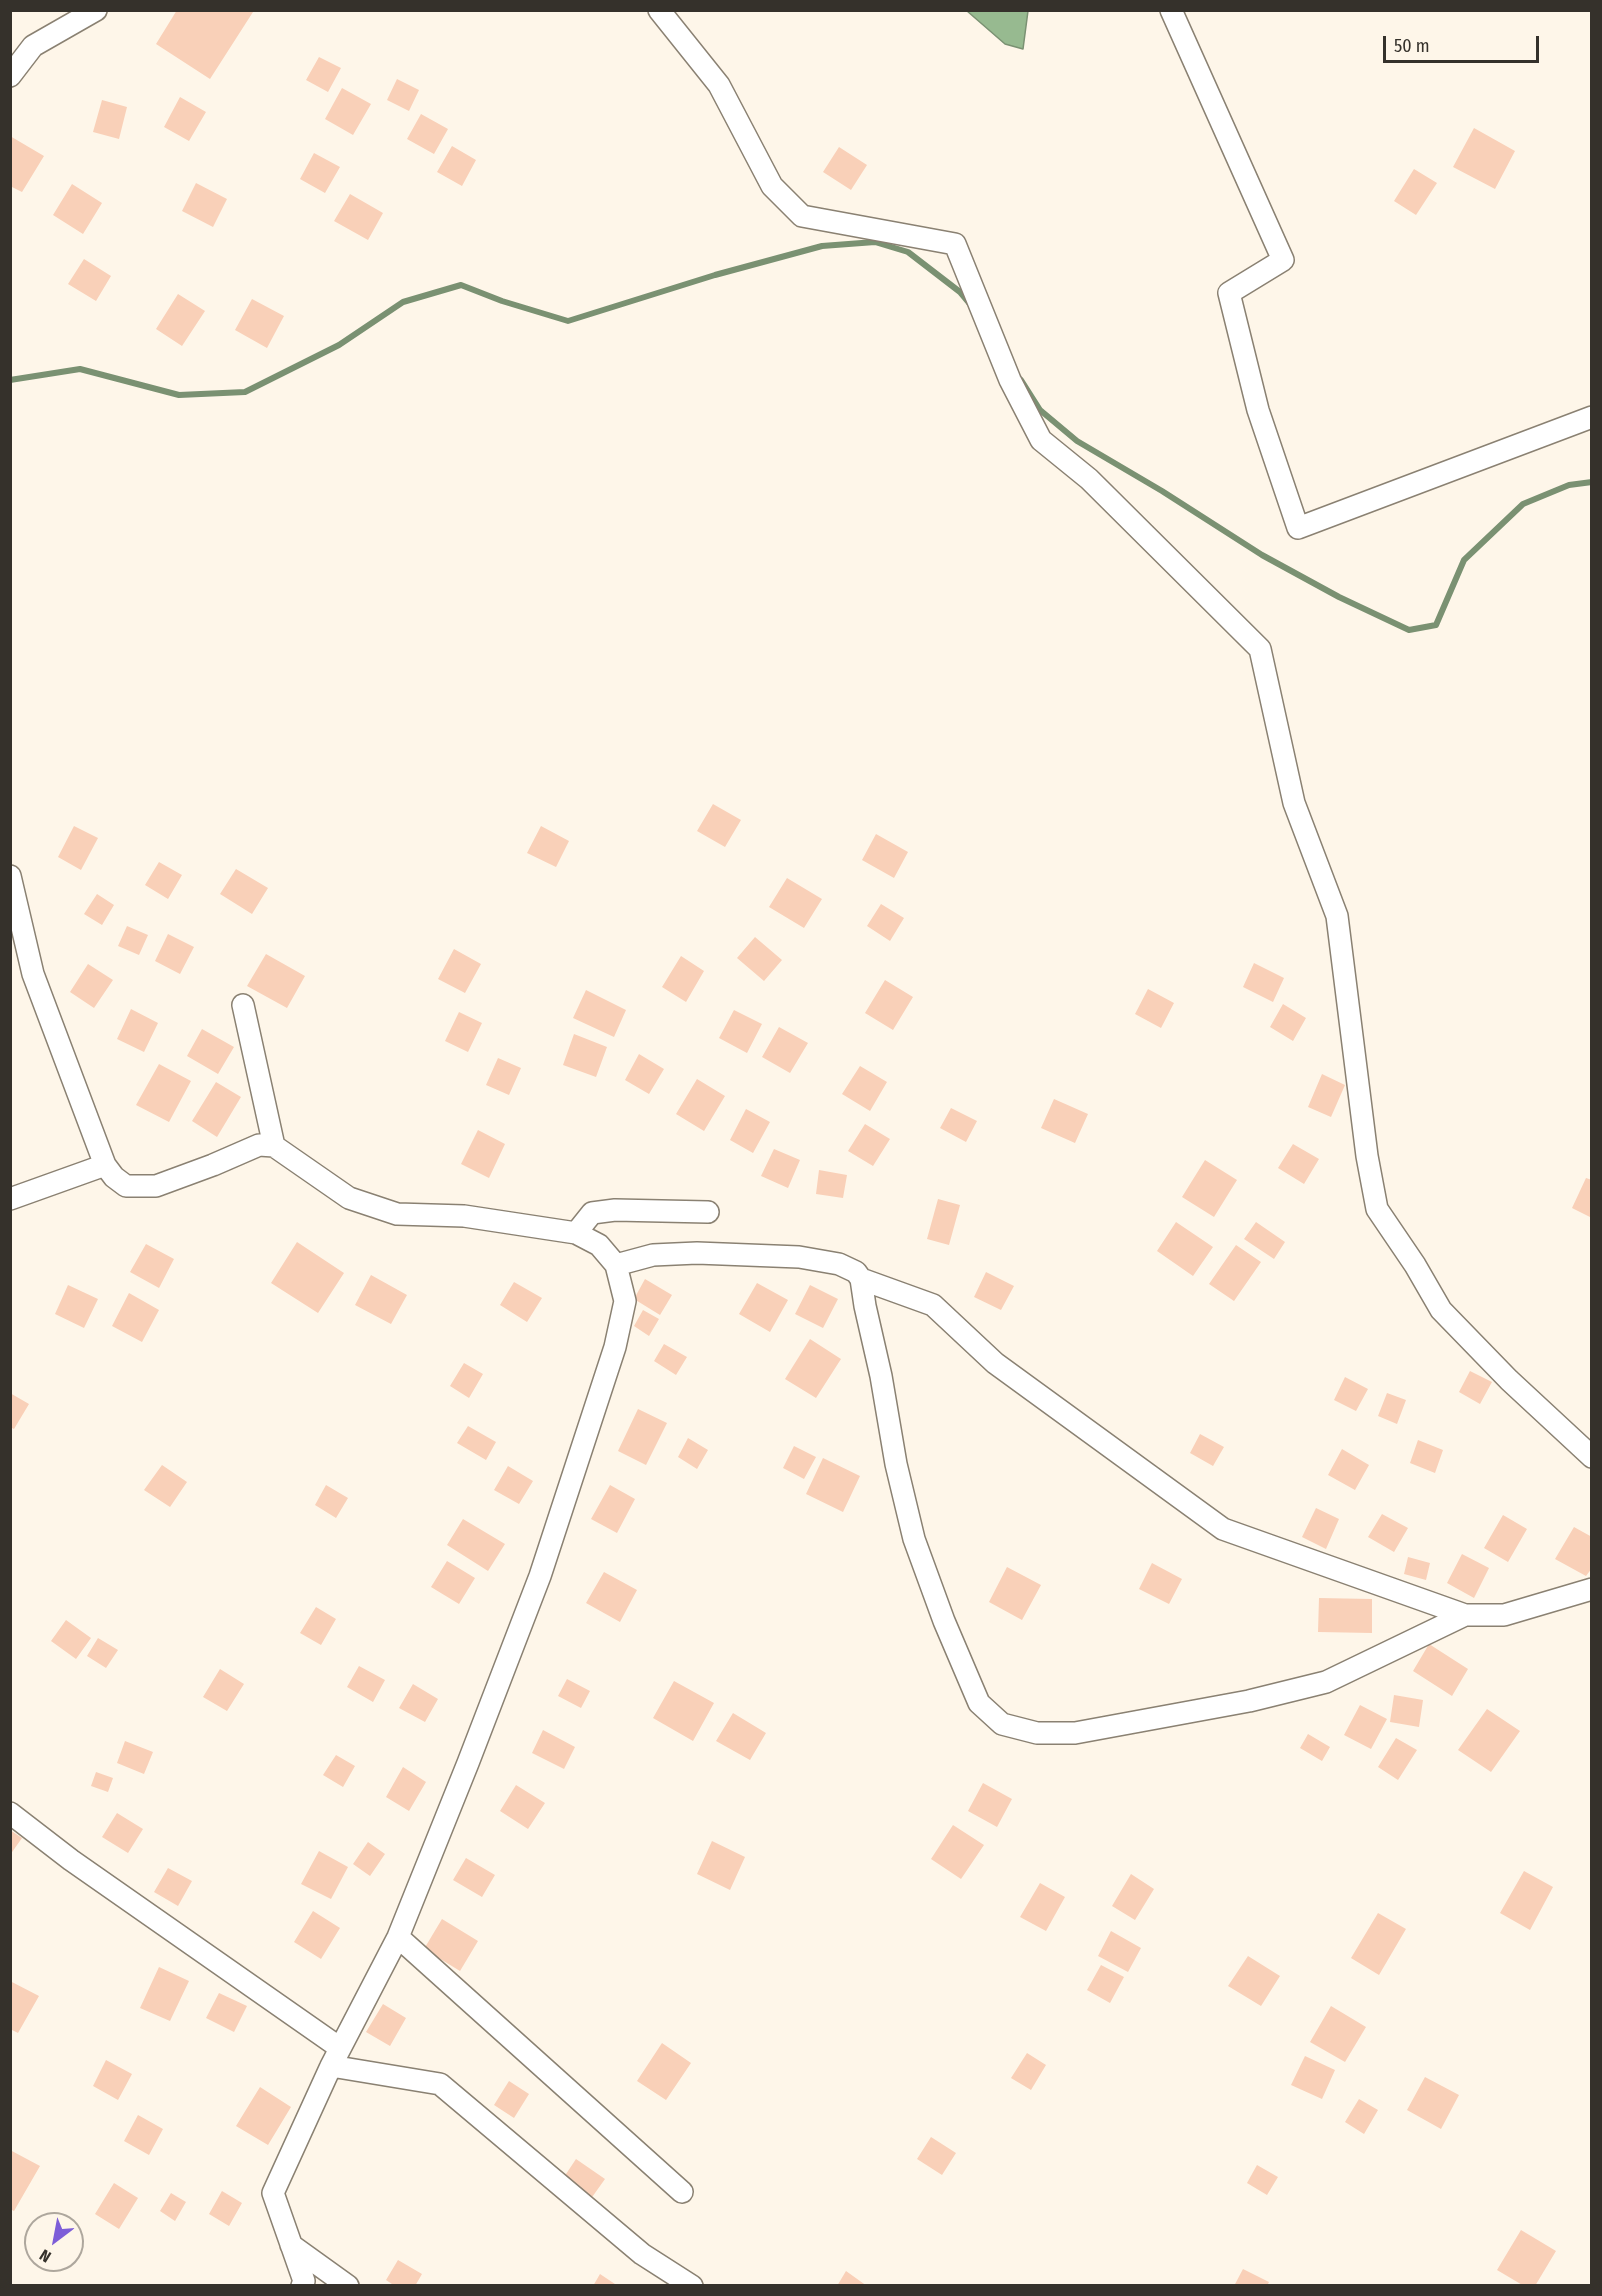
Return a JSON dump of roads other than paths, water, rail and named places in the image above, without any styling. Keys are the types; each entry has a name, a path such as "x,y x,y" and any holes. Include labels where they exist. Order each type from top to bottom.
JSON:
{"street":[{"path":"10,76 33,46 96,10"},
{"path":"659,10 719,85 772,186 802,216 955,244 1003,363 1041,440 1089,479 1260,649 1294,803 1337,916 1367,1156 1377,1209 1415,1265 1441,1310 1509,1380 1592,1457"},
{"path":"1171,10 1283,260 1229,293 1258,410 1298,528 1592,417"},
{"path":"10,876 33,974 105,1165 114,1177 126,1186 156,1186 259,1145 274,1146 349,1198 397,1214 464,1216 576,1233 599,1245 616,1266 625,1301 615,1347 540,1576 468,1763 398,1937 335,2057 273,2193 304,2281 302,2286"},
{"path":"243,1005 274,1146"},
{"path":"10,1199 105,1165"},
{"path":"576,1233 592,1212 615,1210 708,1212"},
{"path":"616,1266 653,1255 697,1253 798,1257 839,1263 856,1272 861,1279 896,1464 914,1539 944,1621 979,1703 1002,1724 1037,1733 1076,1733 1249,1701 1326,1682 1465,1615"},
{"path":"861,1279 933,1305 995,1363 1223,1529 1465,1615 1504,1615 1592,1589"},
{"path":"10,1813 335,2057 440,2084 642,2254 692,2286"},
{"path":"398,1937 682,2192"},
{"path":"291,2245 348,2286"}],"waterway":[{"path":"10,380 80,369 179,395 245,392 339,345 403,302 461,285 502,301 568,321 715,275 822,246 875,242 908,252 960,292 970,304"},
{"path":"1021,380 1040,410 1077,441 1162,491 1262,555 1339,597 1409,630 1436,625 1464,560 1523,504 1569,485 1592,482"}]}
